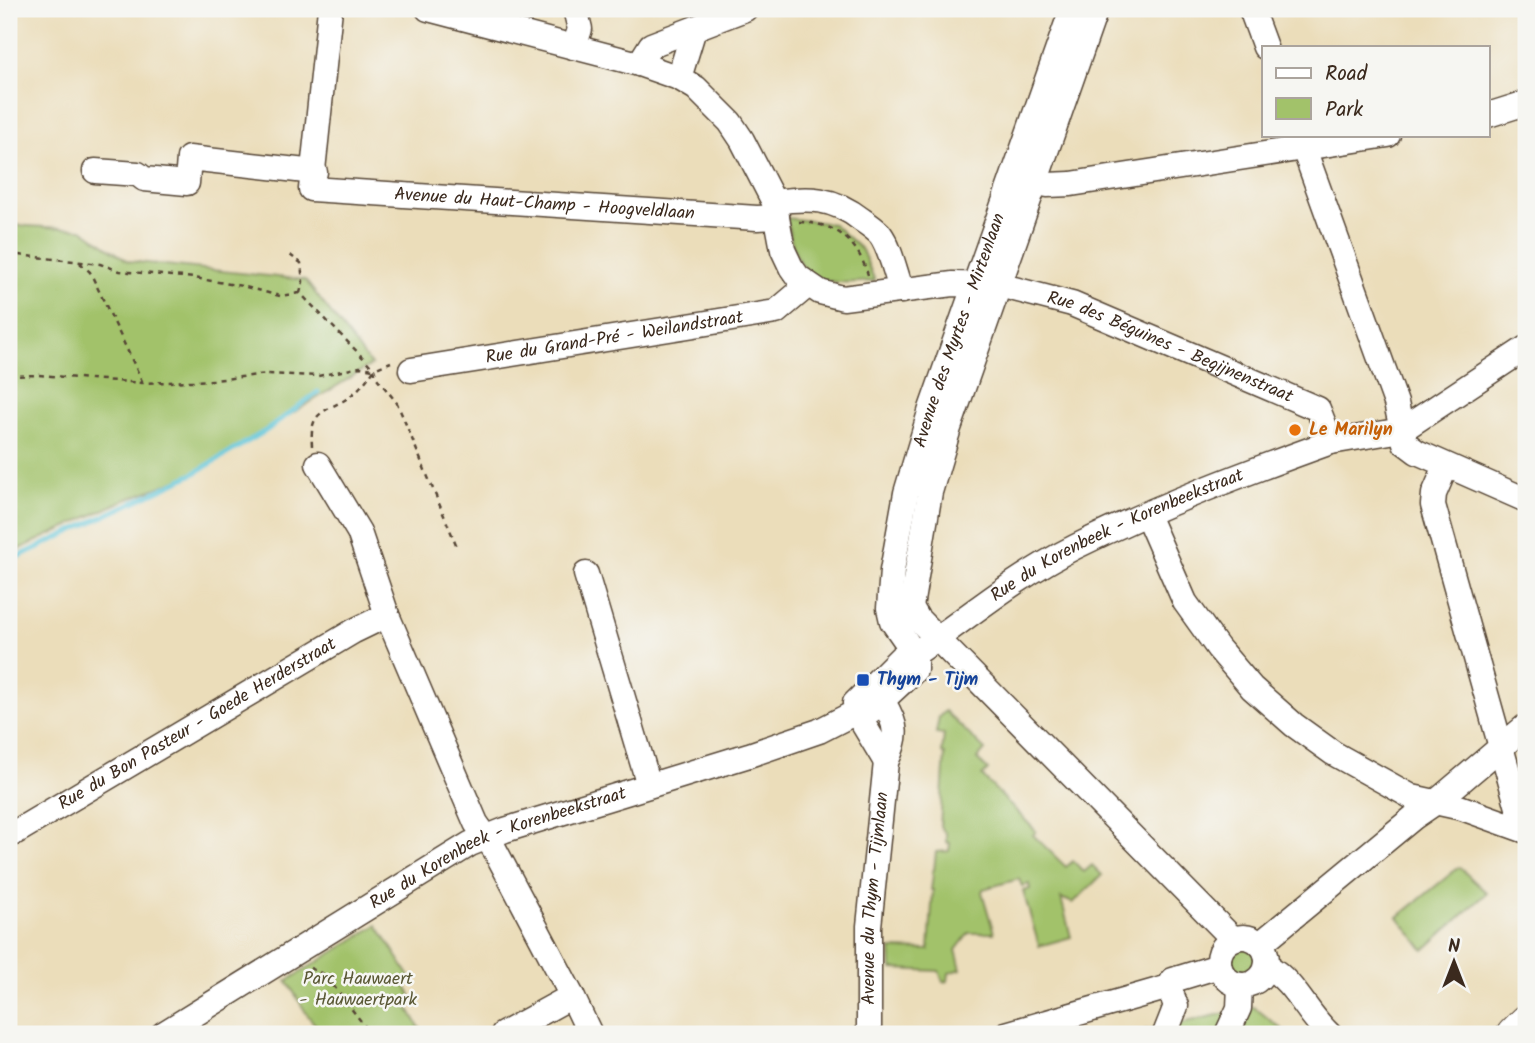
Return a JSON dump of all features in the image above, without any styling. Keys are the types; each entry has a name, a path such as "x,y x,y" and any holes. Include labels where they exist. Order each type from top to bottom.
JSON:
{"main road":[{"path":"1513,1034 1526,1021"}],"street":[{"path":"313,180 330,9"},
{"path":"428,9 639,64 679,78 696,88 730,122 742,140 779,214 783,250 791,267 808,285"},
{"path":"574,47 580,29 575,9"},
{"path":"639,64 651,45 706,19 746,9"},
{"name":"Avenue des Myrtes - Mirtenlaan","path":"1072,9 987,284 930,492 911,607 914,614 938,639 1233,939 1247,937 1244,970"},
{"name":"Avenue des Myrtes - Mirtenlaan","path":"915,654 892,621 889,608 906,493 916,457 987,284 1036,182 1096,9"},
{"path":"1251,9 1265,46"},
{"path":"679,78 706,19"},
{"path":"1490,114 1526,103"},
{"path":"1036,182 1047,185 1071,184 1301,141 1374,136"},
{"path":"1301,141 1396,403 1405,443 1446,466 1526,500"},
{"name":"Avenue du Haut-Champ - Hoogveldlaan","path":"95,171 138,174 144,179 187,183 189,158 238,170 313,180 757,218 779,214 796,198 824,200 844,208 879,233 902,290"},
{"name":"Rue des Béguines - Begijnenstraat","path":"808,285 831,296 843,298 953,284 987,284 1072,304 1318,409 1331,442"},
{"name":"Rue du Grand-Pré - Weilandstraat","path":"411,370 776,312 808,285"},
{"path":"1331,442 1402,430 1526,348"},
{"name":"Rue du Korenbeek - Korenbeekstraat","path":"163,1034 470,844 819,731 867,703 901,657 915,654 1040,567 1074,547 1242,474 1331,442"},
{"path":"318,464 359,532 387,615 476,823 495,850 590,1034"},
{"path":"1446,466 1434,494 1433,505 1525,830"},
{"path":"1147,515 1185,602 1218,648 1252,688 1294,725 1332,753 1412,797 1462,808 1525,830"},
{"path":"586,574 649,785"},
{"name":"Rue du Bon Pasteur - Goede Herderstraat","path":"9,836 354,631 387,615"},
{"name":"Avenue du Thym - Tijmlaan","path":"867,703 886,762 869,926 869,1034"},
{"path":"1006,1034 1169,987 1178,991 1209,985 1244,970 1277,933 1526,726"},
{"path":"1244,970 1282,976 1323,1028"},
{"path":"1227,1034 1240,1008 1244,970"},
{"path":"1165,1034 1176,1006 1169,987"},
{"path":"503,1034 572,996"}],"path":[{"path":"779,214 825,225 851,242 863,260 872,295"},
{"path":"9,254 100,264 120,271 205,279 280,296 300,293"},
{"path":"290,255 302,263 303,282 300,293"},
{"path":"74,262 90,272 143,383"},
{"path":"300,293 374,369 377,378 397,403 458,549"},
{"path":"318,464 311,439 315,417 322,410 346,399 381,364 400,360 411,370"},
{"path":"9,376 83,377 143,383 215,380 267,374 318,376 360,367 374,369"},
{"path":"307,964 325,975 371,1034"}],"green space":[{"path":"787,218 833,224 862,250 875,281 838,282 812,275 796,255"},
{"path":"9,225 82,229 128,261 305,280 371,365 193,474 120,502 9,554"},
{"path":"945,711 985,750 977,759 988,770 982,776 1036,831 1033,835 1066,867 1073,861 1084,872 1092,865 1102,875 1073,903 1061,898 1071,937 1039,946 1023,891 1030,889 1029,884 1022,886 1019,879 983,889 994,933 969,933 956,950 961,969 949,973 948,981 943,982 939,971 892,969 891,949 929,950 932,871 936,852 949,851 950,843 946,842 946,834 940,826 944,734 936,733 939,717"},
{"path":"1459,867 1487,893 1424,950 1398,917"},
{"name":"Parc Hauwaert - Hauwaertpark","path":"377,925 412,980 405,985 412,997 405,1002 423,1034 323,1034 308,1016 287,981"},
{"path":"1243,948 1252,952 1256,961 1252,970 1243,974 1234,970 1230,961 1234,952"},
{"path":"1254,1007 1288,1034 1130,1034"}],"waterway":[{"path":"9,561 193,474 267,430 318,392"}],"place":[{"name":"Le Marilyn","path":"1295,430"},
{"name":"Thym - Tijm","path":"863,680"}]}
